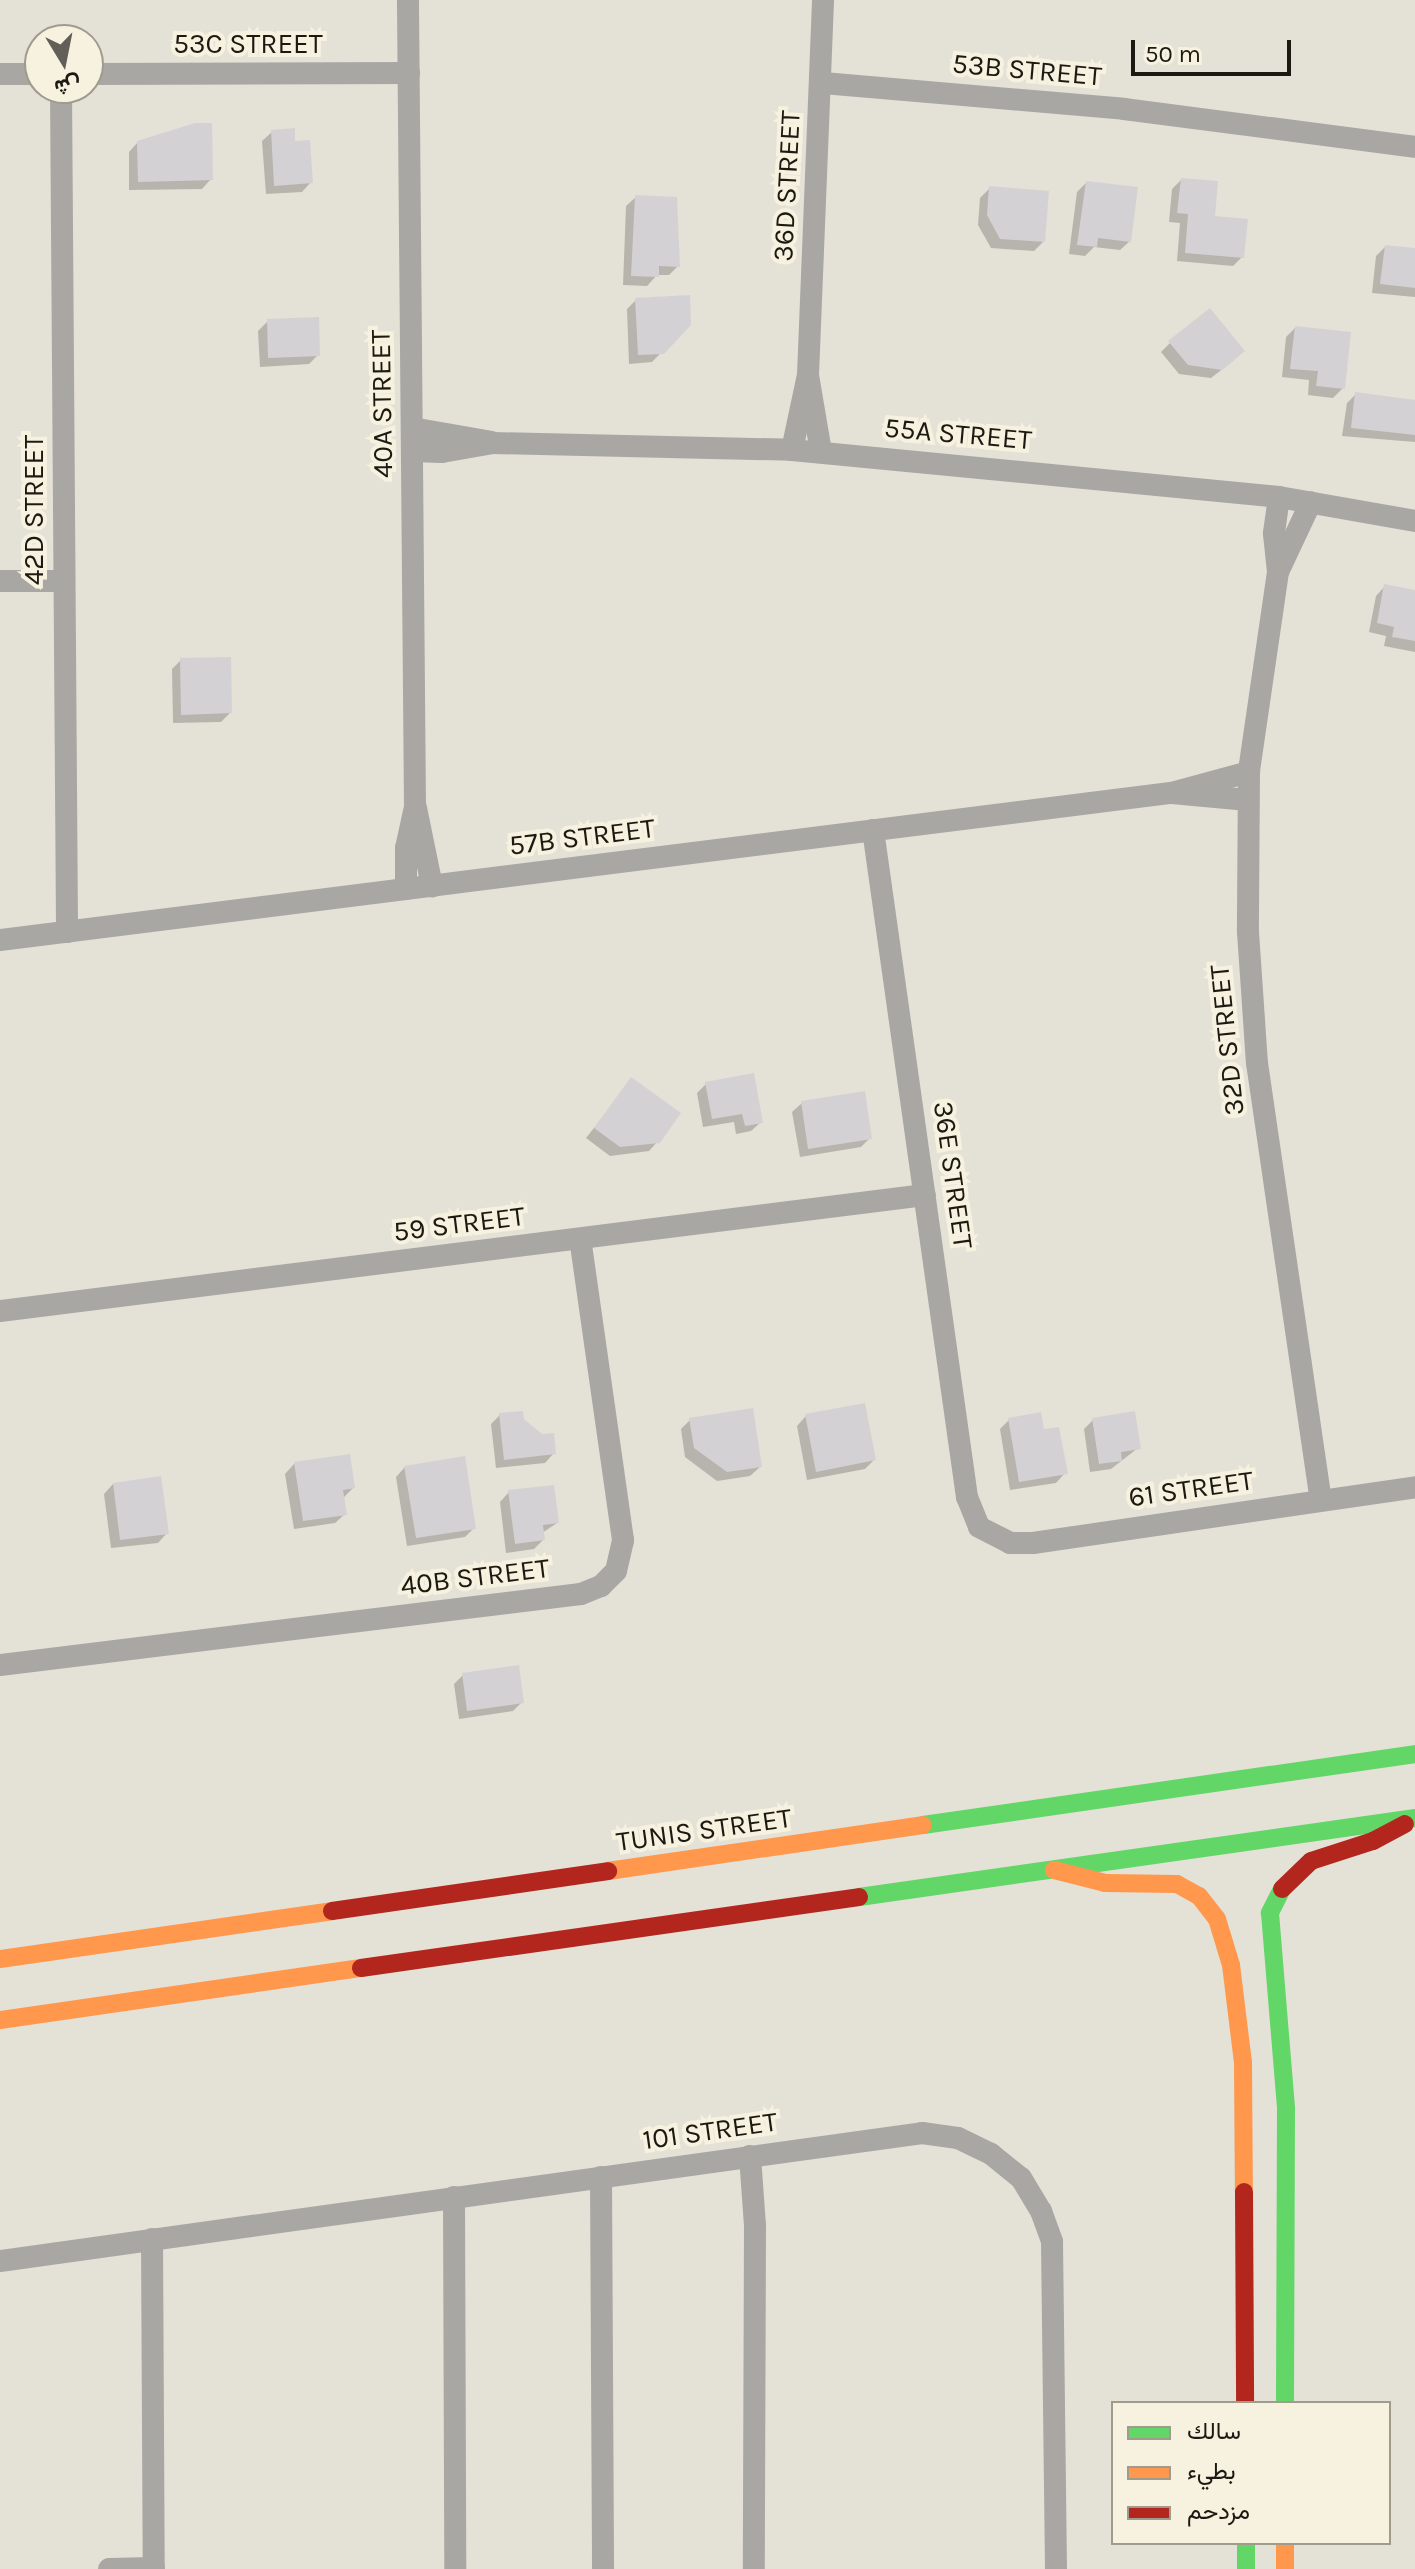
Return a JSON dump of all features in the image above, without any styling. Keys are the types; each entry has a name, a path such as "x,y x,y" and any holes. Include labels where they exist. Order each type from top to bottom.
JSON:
{"main road":[{"name":"TUNIS STREET","path":"0,1959 1415,1754"},
{"path":"0,2020 1415,1818"},
{"path":"1285,2401 1286,2109 1270,1913 1284,1884 1311,1861 1373,1841 1415,1818"},
{"path":"1054,1870 1105,1883 1177,1884 1199,1896 1217,1919 1231,1965 1243,2063 1245,2401"},
{"path":"1246,2545 1246,2569"},
{"path":"1285,2545 1285,2569"}],"street":[{"name":"40A STREET","path":"408,0 415,807 432,886"},
{"name":"36D STREET","path":"792,450 808,375 823,83 823,0"},
{"name":"53C STREET","path":"104,74 409,73"},
{"path":"0,74 24,74"},
{"name":"53B STREET","path":"823,83 1124,109 1415,147"},
{"name":"42D STREET","path":"61,104 67,932"},
{"name":"36D STREET","path":"808,375 821,452"},
{"name":"55A STREET","path":"412,428 493,443 821,452 1279,497 1415,521"},
{"name":"55A STREET","path":"412,451 442,452 493,443"},
{"name":"32D STREET","path":"1279,497 1274,534 1278,572 1249,772 1248,932 1257,1063 1321,1500"},
{"name":"32D STREET","path":"1278,572 1311,502"},
{"path":"0,581 64,581"},
{"name":"57B STREET","path":"0,940 1171,793 1249,772"},
{"name":"57B STREET","path":"1171,793 1248,800"},
{"name":"40A STREET","path":"406,889 406,848 415,807"},
{"name":"36E STREET","path":"873,830 967,1497 979,1527"},
{"name":"59 STREET","path":"0,1311 925,1195"},
{"name":"40B STREET","path":"0,1665 581,1594 601,1586 616,1571 623,1540 580,1239"},
{"name":"61 STREET","path":"979,1527 999,1540 1022,1544 1415,1487"},
{"name":"101 STREET","path":"0,2261 750,2156 940,2134 991,2154 1026,2186 1048,2230 1056,2269 1056,2569"},
{"path":"750,2156 755,2225 754,2569"},
{"path":"601,2177 603,2569"},
{"path":"454,2197 455,2569"},
{"path":"109,2569 154,2569 152,2239"}],"building":[{"path":"195,123 212,123 213,180 138,182 137,141"},
{"path":"295,128 295,141 310,140 313,183 274,186 271,130"},
{"path":"1181,178 1218,181 1215,216 1248,219 1244,258 1185,253 1188,214 1177,213"},
{"path":"1086,181 1138,187 1131,242 1098,238 1097,247 1077,245"},
{"path":"989,186 1049,191 1045,242 1000,239 987,215"},
{"path":"635,195 677,197 680,267 659,266 659,277 631,276"},
{"path":"1385,245 1415,248 1415,288 1380,284"},
{"path":"690,295 691,325 664,354 638,355 635,298"},
{"path":"1210,308 1245,351 1222,370 1188,365 1168,341"},
{"path":"319,317 320,356 268,358 267,319"},
{"path":"1295,326 1351,332 1345,389 1316,386 1318,371 1290,369"},
{"path":"1355,392 1415,400 1415,435 1351,428"},
{"path":"1384,584 1415,590 1415,641 1392,637 1394,627 1377,623"},
{"path":"231,657 232,713 181,715 180,658"},
{"path":"754,1073 763,1123 745,1126 742,1114 712,1119 705,1082"},
{"path":"631,1077 681,1113 660,1143 620,1147 594,1128"},
{"path":"865,1091 872,1139 808,1149 801,1101"},
{"path":"865,1403 876,1460 816,1472 805,1414"},
{"path":"753,1408 762,1467 727,1472 694,1448 689,1418"},
{"path":"523,1411 524,1419 542,1434 554,1433 556,1454 504,1460 499,1413"},
{"path":"1135,1411 1141,1449 1121,1452 1122,1461 1099,1464 1092,1418"},
{"path":"1041,1412 1044,1429 1059,1427 1068,1474 1019,1482 1008,1418"},
{"path":"350,1454 355,1488 343,1490 347,1515 303,1521 294,1462"},
{"path":"465,1456 476,1529 416,1538 404,1466"},
{"path":"161,1476 169,1534 120,1540 113,1483"},
{"path":"554,1485 559,1523 543,1525 545,1540 515,1544 508,1490"},
{"path":"519,1665 524,1703 467,1711 462,1673"}],"traffic: fast":[{"path":"923,1825 1415,1754"},
{"path":"859,1897 1415,1818"},
{"path":"1282,1889 1270,1913 1286,2109 1285,2401"},
{"path":"1246,2545 1246,2569"}],"traffic: slow":[{"path":"608,1871 923,1825"},
{"path":"1054,1870 1105,1883 1177,1884 1199,1896 1217,1919 1231,1965 1243,2063 1244,2192"},
{"path":"0,1959 332,1911"},
{"path":"0,2020 361,1968"},
{"path":"1285,2545 1285,2569"}],"traffic: jam":[{"path":"1282,1889 1311,1861 1373,1841 1405,1824"},
{"path":"332,1911 608,1871"},
{"path":"361,1968 859,1897"},
{"path":"1244,2192 1245,2401"}]}
